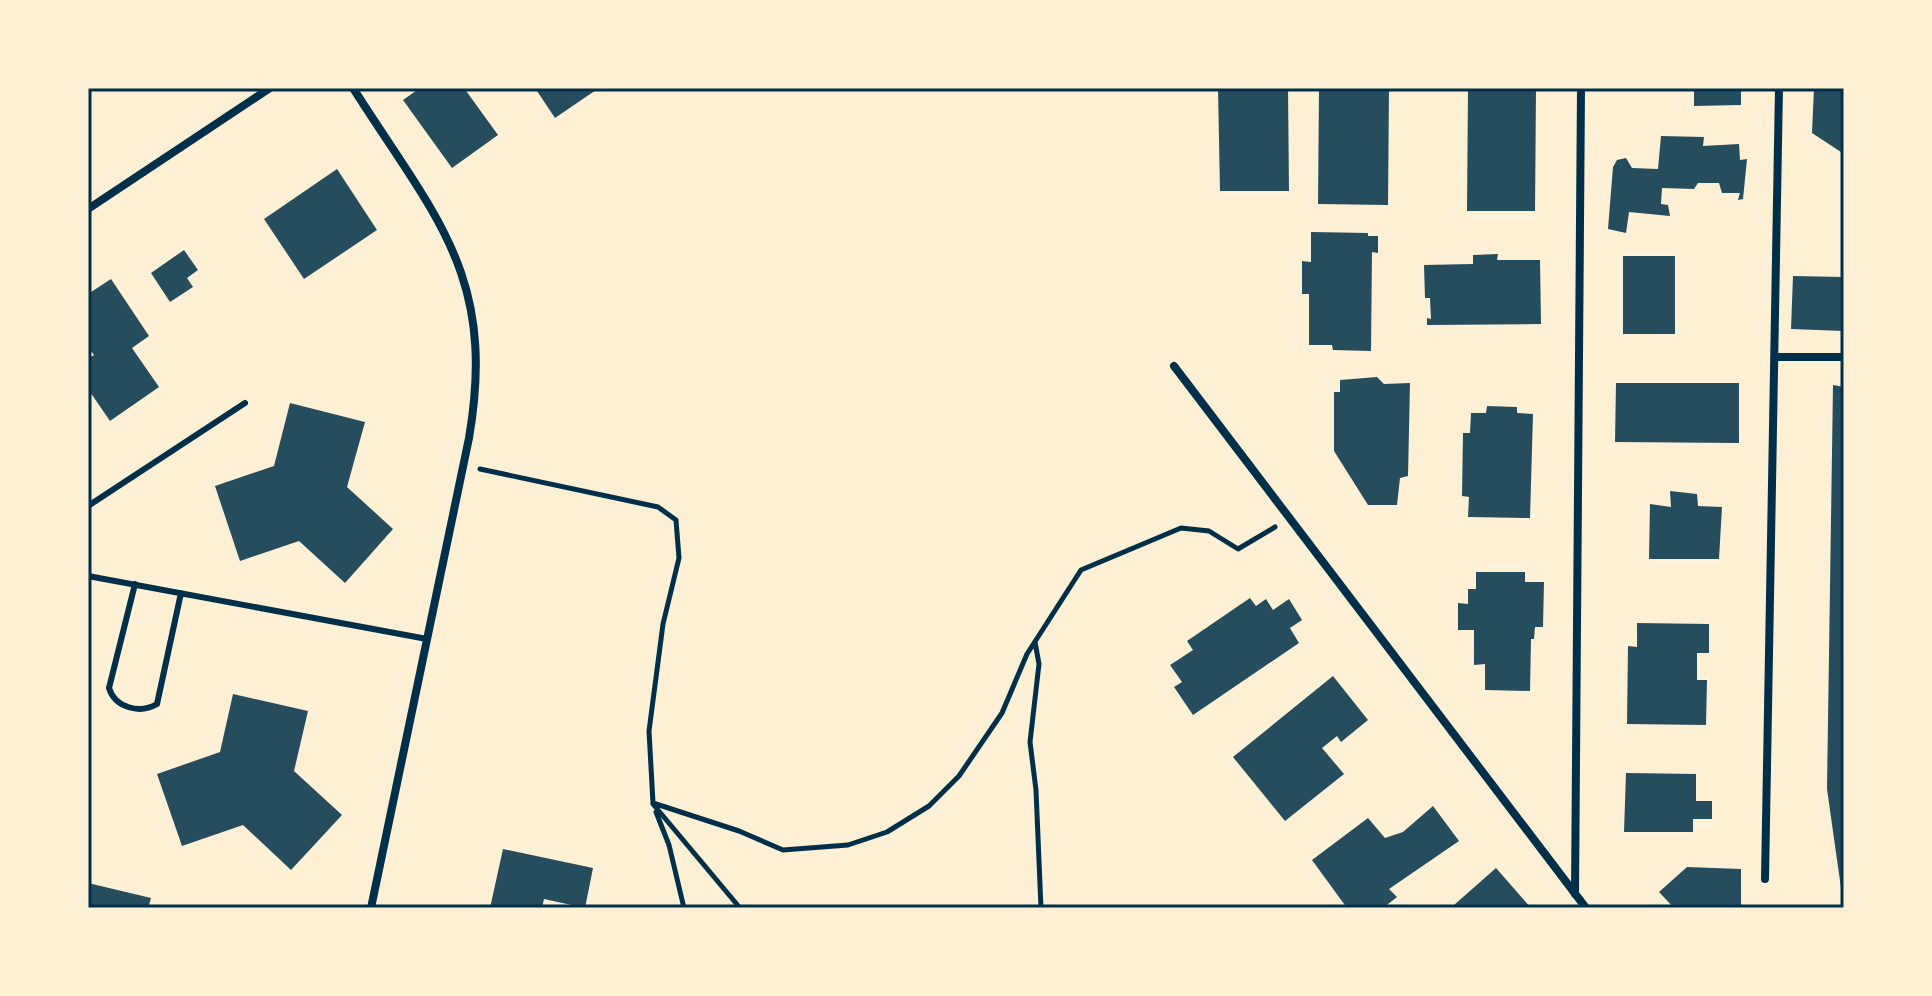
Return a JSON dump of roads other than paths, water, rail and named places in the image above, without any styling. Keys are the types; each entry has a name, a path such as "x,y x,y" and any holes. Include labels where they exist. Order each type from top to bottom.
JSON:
{"street":[{"path":"88,209 270,88"},
{"path":"353,88 445,233 467,284 477,358 473,411 463,466 371,908"},
{"path":"1575,894 1581,88"},
{"path":"1765,879 1779,88"},
{"path":"1775,357 1844,357"},
{"path":"1174,366 1586,908"}],"lane":[{"path":"88,506 245,403"},
{"path":"88,576 427,639"},
{"path":"135,584 109,688 119,704 132,708 148,709 157,704 181,593"}]}
